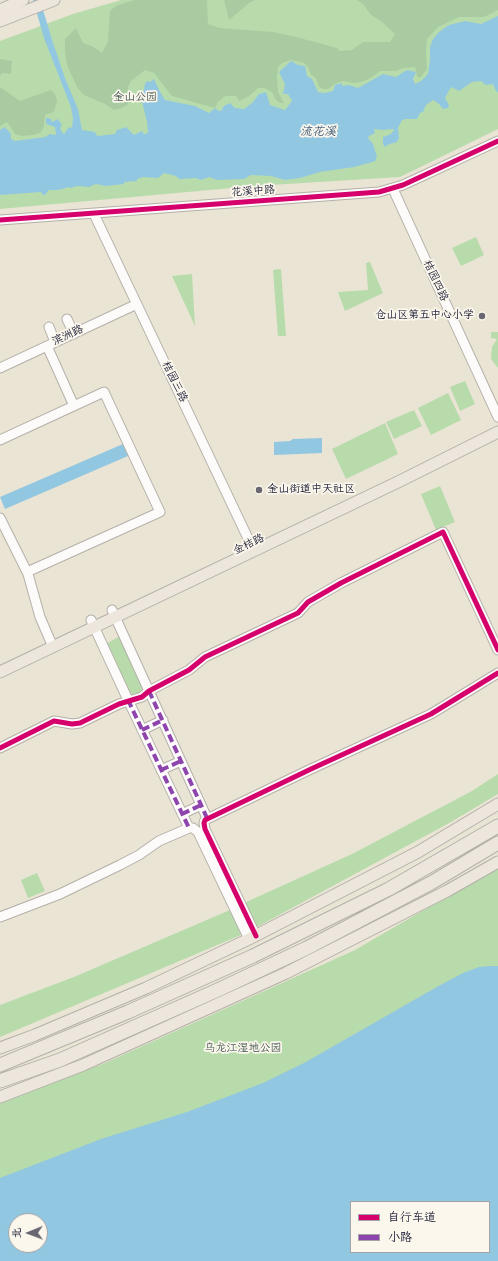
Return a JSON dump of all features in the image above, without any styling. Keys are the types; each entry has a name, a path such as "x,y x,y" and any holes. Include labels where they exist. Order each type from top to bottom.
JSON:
{"highway":[{"path":"0,1065 128,1012 253,956 389,889 498,826"},
{"path":"0,1081 60,1060 220,989 307,948 431,883 498,843"}],"main road":[{"path":"4,11 23,0"},
{"path":"4,11 54,0"},
{"name":"金桔路","path":"0,664 51,644 114,614 498,425"},
{"path":"252,547 398,482 498,432"},
{"path":"0,672 51,644"},
{"path":"0,1048 35,1035 146,988 252,937 418,852 498,804"},
{"path":"0,1097 83,1065 286,973 447,891 498,862"}],"street":[{"name":"花溪中路","path":"0,220 365,193 393,189 498,141"},
{"name":"桔园四路","path":"393,189 498,417"},
{"name":"桔园三路","path":"94,214 252,547"},
{"name":"滨洲路","path":"0,368 137,304"},
{"path":"67,319 74,334"},
{"path":"49,327 51,344 74,406"},
{"path":"0,440 104,392 160,512 27,572"},
{"path":"0,518 27,572 40,617 51,644"},
{"path":"0,748 54,721 72,724 80,723 128,700 139,698 149,691 189,670 205,657 298,613 308,602 341,583 443,532 498,650"},
{"path":"114,614 207,818"},
{"path":"93,624 189,828"},
{"path":"252,937 205,829 204,823 207,818 311,768 432,714 498,673"},
{"path":"142,730 162,720"},
{"path":"161,770 181,761"},
{"path":"182,814 201,805"},
{"path":"0,917 60,894 140,855 159,841 189,828 196,830 200,835 252,937"}],"green space":[{"name":"金山公园","path":"121,0 498,0 498,129 400,177 254,186 0,209 0,41 73,14"},
{"path":"134,0 207,0 208,24 220,28 273,32 337,48 340,51 352,50 363,42 390,42 395,34 381,21 371,15 363,4 357,0 498,0 498,10 484,17 459,17 438,27 427,39 427,69 420,78 417,76 415,67 403,68 396,71 380,71 369,79 361,82 354,83 343,81 336,83 328,89 324,89 319,87 316,78 311,75 308,67 304,63 291,60 282,63 278,67 278,92 284,103 280,103 276,100 272,92 264,88 258,88 248,97 239,101 236,96 225,96 218,102 215,108 172,96 154,73 145,70 131,81 128,87 128,104 122,108 114,110 105,104 84,95 77,87 67,65 65,39 76,28 83,43 92,46 102,53 108,41 110,11 116,6"},
{"path":"224,0 255,0 249,3 229,20"},
{"path":"0,59 12,61 11,74 2,73 0,76"},
{"path":"0,87 20,101 51,90 55,94 57,101 54,112 45,115 44,127 40,133 22,136 15,134 7,122 0,126"},
{"path":"476,237 484,255 461,266 452,248"},
{"path":"370,262 383,293 345,311 338,292 368,290 366,263"},
{"path":"281,269 286,336 278,336 273,270"},
{"path":"192,274 195,326 172,276"},
{"path":"491,332 498,332 498,368 491,359 492,347 497,339 491,338"},
{"path":"465,381 475,404 460,411 450,387"},
{"path":"448,393 461,420 431,435 418,408"},
{"path":"414,410 422,426 394,439 386,422"},
{"path":"385,423 398,454 346,479 332,449"},
{"path":"440,486 455,522 436,530 421,494"},
{"path":"120,636 141,681 142,688 140,693 133,695 128,691 106,644"},
{"path":"498,774 498,794 451,822 255,928 244,903 352,854 472,791"},
{"name":"乌龙江湿地公园","path":"498,867 498,971 261,1088 0,1185 0,1103 105,1063 355,950"},
{"path":"37,873 45,891 28,898 21,880"},
{"path":"230,910 241,935 0,1037 0,1005 74,977"}],"water":[{"name":"流花溪","path":"33,0 40,0 66,81 78,109 82,130 95,132 97,136 115,134 117,130 126,127 134,135 142,131 144,134 148,132 142,101 145,84 147,81 150,82 154,79 165,100 195,106 209,113 215,108 221,111 224,106 230,103 235,108 244,109 253,102 259,94 266,92 270,105 285,110 292,101 288,94 283,94 285,84 279,72 291,61 298,65 305,66 307,76 312,79 318,92 325,93 333,91 335,85 342,83 342,86 349,85 358,88 383,74 396,77 407,70 416,72 413,79 415,84 421,81 428,74 430,47 433,39 439,32 449,25 465,21 481,24 498,16 498,93 493,84 486,85 481,81 472,82 459,91 451,87 445,98 449,105 448,108 443,109 433,100 426,105 423,112 420,113 417,119 402,120 398,128 399,138 397,142 389,144 385,147 383,144 383,137 391,134 394,129 374,129 375,133 368,138 373,144 377,157 375,161 354,167 320,172 300,178 285,180 271,176 251,175 244,179 217,180 209,177 201,180 196,178 179,179 176,176 164,173 158,178 143,177 137,179 137,181 124,182 124,184 106,186 96,184 89,187 77,186 58,190 49,190 45,195 41,192 0,195 0,130 5,127 11,134 11,139 15,141 45,137 50,134 56,135 55,127 46,124 46,118 51,119 52,122 58,119 62,125 60,128 64,135 69,127 72,128 73,118 71,107 44,38"},
{"path":"322,438 322,453 274,455 274,442 290,441 293,439"},
{"path":"123,444 128,456 5,509 0,497"},
{"path":"498,966 498,1261 0,1261 0,1178 101,1139 187,1112 263,1083 304,1063 463,973 479,967"}],"marked path":[{"path":"149,691 207,818"},
{"path":"128,700 189,828"},
{"path":"142,730 163,720"},
{"path":"161,770 181,761"},
{"path":"182,814 201,805"}],"cycle path":[{"path":"0,220 379,192 403,185 498,141"},
{"path":"0,748 54,721 72,724 80,723 119,704 142,697 149,691 189,670 205,657 298,613 308,602 341,583 443,532 498,650"},
{"path":"256,936 205,829 205,820 431,714 498,673"}],"place":[{"name":"仓山区第五中心小学","path":"482,316"},
{"name":"金山街道中天社区","path":"259,490"}]}
